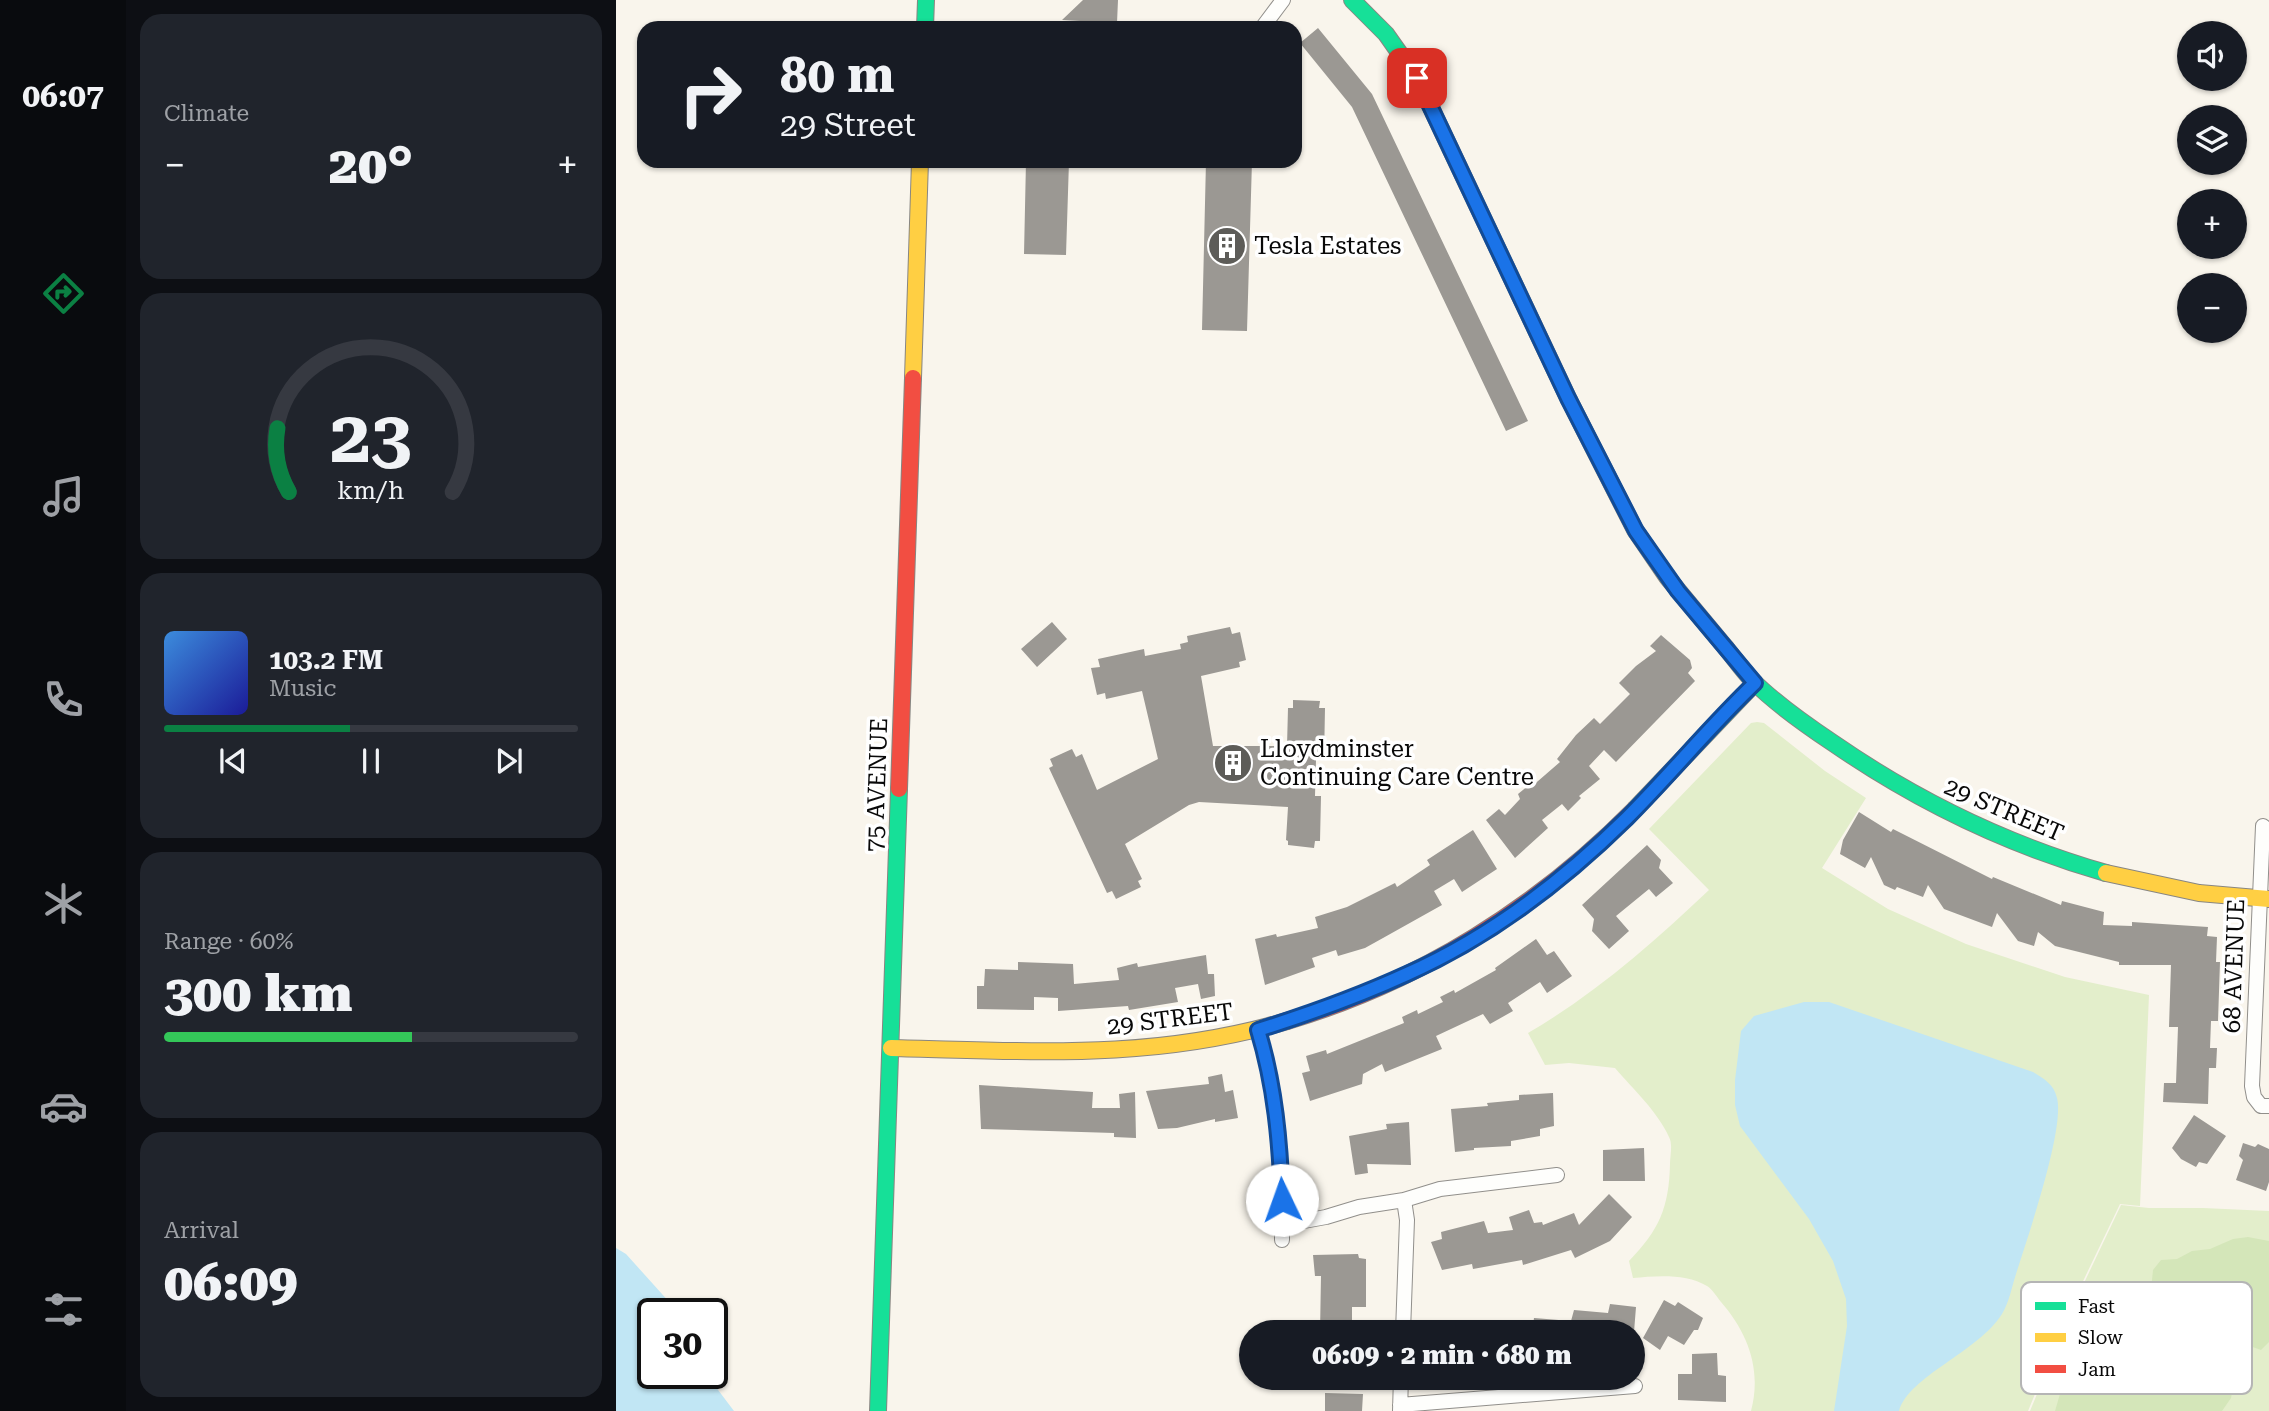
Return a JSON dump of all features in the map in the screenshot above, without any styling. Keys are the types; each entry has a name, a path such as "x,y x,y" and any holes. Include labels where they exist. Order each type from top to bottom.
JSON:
{"street":[{"path":"925,21 926,0"},
{"path":"1267,21 1283,0"},
{"name":"29 STREET","path":"1352,0 1386,34 1417,78 1568,398 1636,531 1678,591 1755,683 1839,748 1871,769 1993,835 2036,852 2156,885 2264,899"},
{"name":"75 AVENUE","path":"878,1411 920,168"},
{"name":"29 STREET","path":"891,1048 1027,1052 1116,1051 1183,1044 1258,1030 1322,1009 1409,973 1483,933 1557,879 1626,818 1755,683"},
{"name":"68 AVENUE","path":"2263,826 2264,899 2252,1086 2254,1097 2265,1106"},
{"path":"1258,1030 1271,1074 1277,1115 1282,1240"},
{"path":"1282,1224 1405,1200 1440,1189 1557,1175"},
{"path":"1403,1320 1407,1220 1405,1200"},
{"path":"1401,1390 1400,1408 1592,1390"}],"green space":[{"path":"1751,723 1764,723 1825,771 1866,798 1822,868 1888,909 1966,944 2065,977 2149,995 2140,1206 2120,1204 2083,1282 2021,1282 2021,1394 2035,1394 2028,1411 1751,1411 1755,1381 1750,1353 1739,1326 1713,1291 1699,1282 1680,1277 1633,1278 1629,1261 1655,1228 1667,1193 1671,1147 1664,1128 1615,1068 1569,1063 1545,1065 1528,1033 1577,1002 1623,967 1709,890 1649,829"},
{"path":"2121,1205 2269,1211 2269,1411 2030,1411 2037,1394 2252,1394 2252,1282 2084,1282"},
{"path":"2248,1237 2269,1241 2269,1342 2261,1350 2252,1347 2252,1282 2152,1282 2153,1270 2161,1260 2177,1259 2192,1251 2210,1249 2233,1239"},
{"path":"2060,1394 2232,1394 2222,1411 2055,1411"}],"water":[{"path":"1804,1002 1829,1002 2033,1072 2051,1085 2056,1093 2056,1134 2036,1211 2004,1310 1991,1328 1916,1386 1905,1398 1899,1411 1834,1411 1847,1326 1846,1299 1833,1261 1809,1219 1740,1126 1735,1105 1741,1031 1754,1016"},
{"path":"616,1248 626,1254 666,1298 637,1298 637,1389 717,1389 734,1411 616,1411"}],"building":[{"path":"1083,0 1118,0 1117,21 1062,20"},
{"path":"1318,28 1372,94 1528,421 1506,431 1352,107 1302,45 1302,41"},
{"path":"1026,168 1069,168 1066,255 1024,254"},
{"name":"Tesla Estates","path":"1206,168 1252,168 1247,331 1202,330"},
{"path":"1052,622 1067,639 1037,667 1021,649"},
{"name":"Lloydminster Continuing Care Centre","path":"1230,627 1232,634 1240,632 1246,660 1239,662 1240,667 1201,676 1213,746 1287,746 1288,708 1293,708 1293,700 1320,701 1319,708 1325,708 1324,760 1316,760 1315,796 1321,796 1320,841 1315,841 1314,848 1288,845 1288,807 1199,802 1189,805 1125,844 1142,879 1138,881 1141,887 1116,899 1112,891 1107,893 1049,768 1053,766 1050,759 1072,749 1076,757 1082,754 1097,790 1158,759 1142,691 1106,699 1105,693 1097,695 1091,668 1100,667 1098,659 1144,649 1145,656 1181,649 1180,644 1188,642 1187,636"},
{"path":"1661,635 1690,660 1692,668 1688,673 1695,681 1616,762 1604,750 1589,766 1600,779 1579,796 1581,798 1568,811 1562,804 1542,820 1548,828 1515,858 1486,820 1499,809 1505,815 1520,799 1518,794 1528,786 1530,788 1560,762 1557,759 1576,735 1594,718 1600,724 1630,694 1619,683 1656,651 1650,646"},
{"path":"1859,812 1891,832 1893,829 1992,879 1993,877 2061,905 2062,901 2104,912 2103,925 2132,926 2132,922 2208,927 2207,936 2217,937 2216,962 2220,962 2218,1021 2211,1021 2210,1048 2217,1048 2216,1068 2209,1068 2208,1104 2163,1102 2164,1083 2176,1083 2178,1027 2169,1027 2171,965 2119,965 2119,962 2055,946 2038,932 2034,946 2018,941 1997,913 1992,927 1944,909 1928,885 1923,897 1884,885 1871,857 1865,868 1840,854 1843,840"},
{"path":"1473,830 1497,869 1462,892 1454,879 1434,891 1442,905 1365,948 1338,956 1336,950 1312,958 1315,967 1265,985 1255,939 1318,928 1315,917 1347,907 1395,883 1397,887 1430,865 1427,860"},
{"path":"1647,845 1661,860 1659,868 1673,883 1656,897 1649,889 1616,916 1629,931 1609,949 1592,931 1594,919 1582,905"},
{"path":"1536,939 1547,955 1554,951 1572,976 1547,993 1540,982 1508,1003 1513,1011 1490,1024 1483,1014 1436,1036 1442,1049 1385,1072 1382,1064 1363,1074 1362,1084 1310,1101 1302,1073 1310,1071 1306,1056 1326,1050 1327,1054 1404,1023 1402,1017 1417,1010 1418,1014 1443,1002 1440,997 1454,990 1455,993 1496,970 1495,968"},
{"path":"1206,955 1208,974 1214,974 1215,996 1201,999 1198,984 1175,988 1178,1002 1129,1010 1128,1006 1058,1011 1058,998 1034,997 1034,1010 977,1009 977,986 984,986 985,969 1018,970 1018,962 1073,964 1074,984 1119,980 1117,968 1137,963 1138,967"},
{"path":"1222,1074 1225,1092 1233,1090 1238,1118 1215,1122 1215,1119 1177,1128 1158,1129 1146,1091 1209,1084 1208,1077"},
{"path":"979,1085 1093,1092 1092,1108 1120,1108 1119,1094 1135,1092 1136,1138 1114,1137 1114,1133 981,1129"},
{"path":"1553,1093 1554,1126 1540,1129 1540,1136 1511,1141 1511,1146 1455,1152 1451,1109 1519,1100 1519,1095"},
{"path":"2194,1115 2226,1136 2207,1164 2199,1162 2196,1167 2181,1159 2172,1148"},
{"path":"1409,1122 1411,1165 1367,1164 1368,1173 1355,1175 1349,1136 1387,1129 1386,1124"},
{"path":"2243,1143 2255,1147 2258,1144 2269,1149 2269,1182 2266,1191 2236,1180 2243,1160 2239,1156"},
{"path":"1644,1148 1645,1181 1603,1181 1603,1150"},
{"path":"1609,1194 1632,1217 1610,1241 1575,1258 1571,1250 1523,1265 1522,1260 1473,1269 1472,1264 1442,1270 1431,1242 1442,1239 1441,1232 1484,1221 1488,1233 1513,1230 1509,1217 1529,1210 1534,1223 1542,1222 1543,1225 1574,1213 1579,1225"},
{"path":"1358,1254 1359,1258 1366,1259 1366,1307 1352,1307 1352,1320 1320,1320 1321,1276 1315,1276 1313,1255"},
{"path":"1664,1300 1675,1306 1678,1302 1703,1318 1698,1330 1694,1330 1684,1345 1668,1336 1660,1350 1645,1339 1645,1334"},
{"path":"1610,1304 1636,1307 1635,1320 1571,1320 1574,1310 1608,1313"},
{"path":"1717,1353 1718,1375 1726,1376 1726,1402 1678,1400 1678,1374 1692,1374 1692,1354"},
{"path":"1325,1393 1363,1394 1362,1411 1325,1411"}],"traffic: fast":[{"path":"925,21 926,0"},
{"path":"1352,0 1386,34 1417,78 1569,400"},
{"path":"1726,648 1749,677 1781,706 1897,784 1999,835 2106,873"},
{"path":"1635,809 1755,683"},
{"path":"878,1411 899,789"}],"traffic: slow":[{"path":"913,378 920,168"},
{"path":"1569,400 1635,530 1667,577 1726,648"},
{"path":"2106,873 2199,893 2269,899"},
{"path":"891,1048 1042,1051 1138,1048 1187,1043 1287,1021"}],"traffic: jam":[{"path":"899,789 913,378"},
{"path":"1287,1021 1384,985 1475,937 1558,878 1598,845 1635,809"}],"place":[{"name":"Tesla Estates","path":"1227,246"},
{"name":"Lloydminster Continuing Care Centre","path":"1233,763"}],"route":[{"path":"1282,1200 1277,1115 1271,1074 1258,1030 1322,1009 1409,973 1483,933 1557,879 1626,818 1755,683 1678,591 1636,531 1568,398 1417,78"}]}
